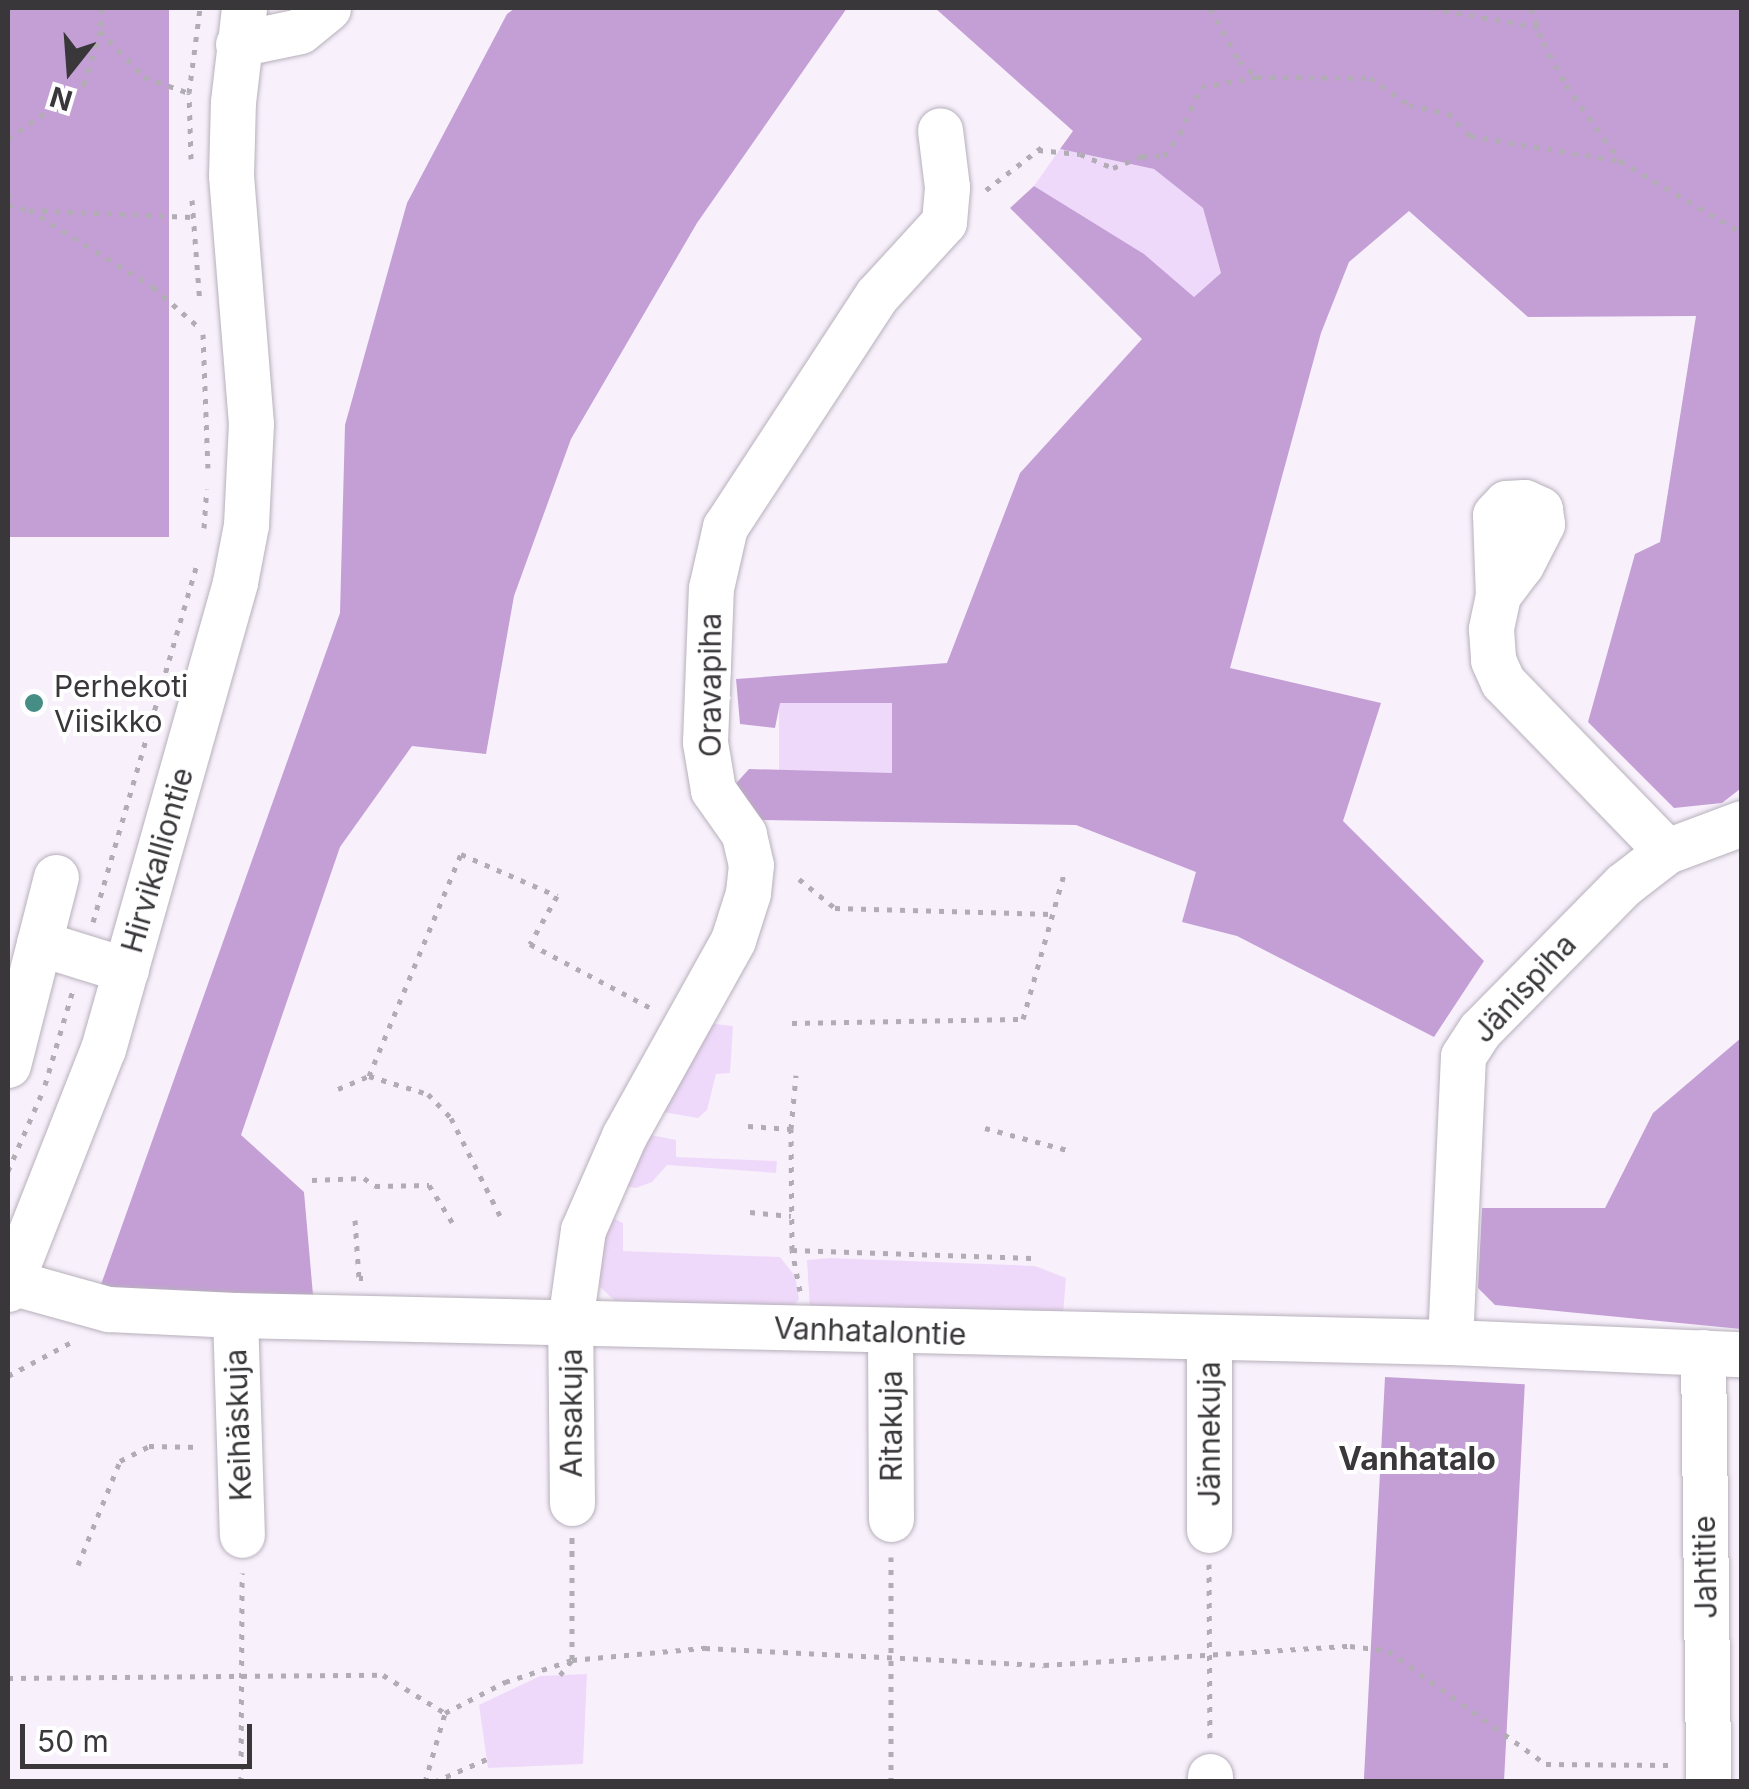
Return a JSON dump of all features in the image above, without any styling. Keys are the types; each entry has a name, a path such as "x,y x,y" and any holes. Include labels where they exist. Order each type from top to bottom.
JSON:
{"street":[{"path":"241,26 300,31 328,8"},
{"name":"Hirvikalliontie","path":"9,1285 103,1049 236,582 246,526 251,424 231,176 241,26"},
{"path":"940,130 947,188 944,222"},
{"name":"Oravapiha","path":"570,1322 583,1230 624,1136 733,940 751,864 744,834 713,790 706,742 711,588 725,527 877,296 944,222"},
{"path":"1498,595 1491,629 1493,660 1503,682 1667,851"},
{"name":"Jänispiha","path":"1450,1342 1463,1056 1480,1030 1623,885 1667,851 1742,823"},
{"path":"8,1065 56,877"},
{"path":"39,943 126,970"},
{"name":"Vanhatalontie","path":"9,1285 108,1309 890,1332 1450,1342 1722,1353"},
{"name":"Keihäskuja","path":"236,1314 242,1535"},
{"name":"Ansakuja","path":"570,1322 572,1504"},
{"name":"Ritakuja","path":"890,1332 891,1520"},
{"name":"Jännekuja","path":"1208,1530 1209,1338"},
{"name":"Jahtitie","path":"1708,1773 1722,1353"}],"path":[{"path":"8,139 84,85 100,31 102,8"},
{"path":"191,164 189,92 200,8"},
{"path":"1210,8 1239,60 1256,77"},
{"path":"1431,8 1538,27"},
{"path":"1531,8 1566,85 1620,161"},
{"path":"100,31 144,76 189,92"},
{"path":"1038,150 1080,154 1113,168 1142,156 1164,156 1180,134 1201,87 1256,77 1370,78 1409,105 1448,113 1470,136 1620,161 1742,233"},
{"path":"944,222 1046,144"},
{"path":"191,182 208,468 203,544"},
{"path":"8,194 10,205 29,210 192,217"},
{"path":"29,210 153,287 202,330"},
{"path":"8,1171 45,1085 198,562"},
{"path":"369,1076 460,854 556,896 530,944 685,1026"},
{"path":"792,1023 920,1024 1023,1019 1064,874"},
{"path":"799,879 835,908 1052,914"},
{"path":"796,1075 790,1216 792,1250 807,1328"},
{"path":"338,1089 369,1076 428,1094 452,1118 504,1222"},
{"path":"748,1126 792,1129"},
{"path":"985,1128 1071,1151"},
{"path":"312,1180 364,1178 375,1186 430,1186 452,1222"},
{"path":"750,1212 790,1216"},
{"path":"355,1220 359,1278 378,1278"},
{"path":"792,1250 1032,1258"},
{"path":"78,1566 120,1461 150,1446 239,1448"},
{"path":"560,1675 572,1660 572,1504"},
{"path":"891,1520 891,1782"},
{"path":"1208,1530 1210,1779"},
{"path":"241,1782 242,1535"},
{"path":"426,1782 445,1713 504,1682 572,1660 704,1648 1044,1664 1350,1646 1388,1651 1546,1764 1708,1773"},
{"path":"8,1678 384,1675 445,1713"},
{"path":"434,1782 486,1758"}],"shaded area":[{"path":"8,8 169,8 169,537 8,537"},
{"path":"515,8 847,8 697,223 571,439 514,596 486,754 412,746 340,847 241,1135 304,1192 313,1295 98,1293 340,613 345,425 407,203 507,14"},
{"path":"935,8 1741,8 1740,789 1722,803 1674,808 1588,722 1635,554 1660,542 1696,316 1528,317 1409,211 1349,262 1321,333 1230,668 1381,703 1343,821 1484,961 1434,1037 1237,936 1182,922 1196,872 1076,825 756,820 731,789 749,769 892,773 892,703 780,703 775,728 740,724 736,679 947,663 1020,473 1142,339 1010,208 1034,186 1144,254 1194,297 1221,273 1203,208 1154,169 1060,149 1073,131"},
{"path":"1060,149 1154,169 1203,208 1221,273 1194,297 1144,254 1034,186"},
{"path":"779,702 892,702 892,773 779,773"},
{"path":"706,1023 733,1026 730,1073 716,1074 707,1110 698,1118 657,1111"},
{"path":"1741,1038 1741,1329 1495,1305 1478,1288 1482,1208 1605,1208 1653,1113"},
{"path":"646,1134 676,1140 676,1157 777,1161 776,1173 667,1165 652,1182 636,1188 618,1185"},
{"path":"613,1218 623,1223 623,1251 780,1257 795,1276 799,1299 791,1309 636,1308 614,1300 600,1287 597,1271 604,1220"},
{"path":"807,1260 1035,1266 1066,1278 1063,1314 810,1310"},
{"path":"1385,1377 1525,1384 1504,1782 1364,1780"},
{"path":"587,1674 583,1764 488,1768 479,1705 540,1676"}],"place":[{"name":"Perhekoti Viisikko","path":"34,703"}],"district":[{"name":"Vanhatalo","path":"1417,1459"}]}
